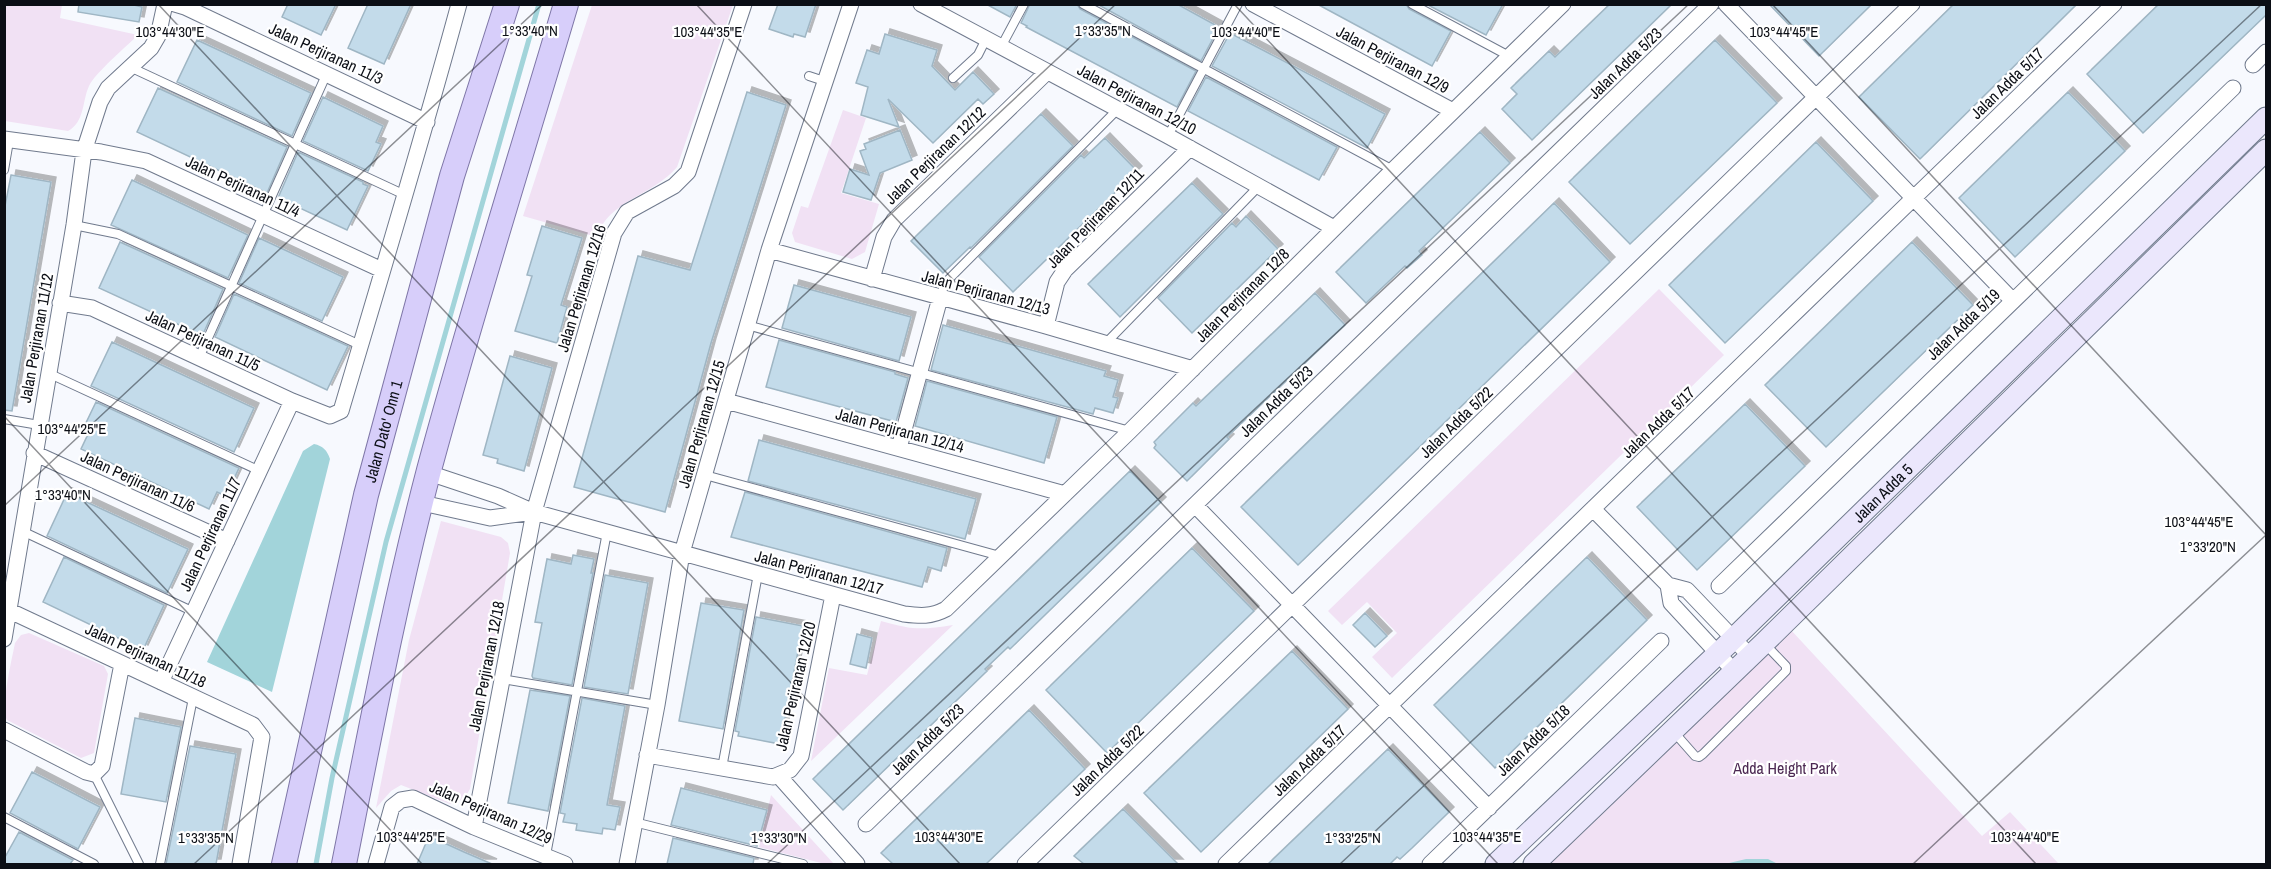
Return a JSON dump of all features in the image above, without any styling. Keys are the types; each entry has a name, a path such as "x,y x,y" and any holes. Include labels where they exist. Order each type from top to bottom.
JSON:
{"main road":[{"name":"Jalan Dato' Onn 1","path":"284,864 366,495 452,176 507,4"},
{"path":"344,864 383,670 429,472 566,4"},
{"name":"Jalan Adda 5","path":"1496,864 1734,638 2266,118"},
{"name":"Jalan Adda 5","path":"1534,864 1757,650 2266,150"},
{"path":"2203,181 2218,198"}],"street":[{"name":"Jalan Perjiranan 11/12","path":"6,625 74,225 84,151 100,102 108,88 151,48 158,36 165,4"},
{"name":"Jalan Perjiranan 11/3","path":"175,4 327,73 427,122"},
{"path":"360,345 427,122 459,4"},
{"name":"Jalan Perjiranan 12/16","path":"534,512 614,233 627,212 674,186 688,171 744,4"},
{"name":"Jalan Perjiranan 12/15","path":"627,864 657,705 682,553 769,250 851,4"},
{"name":"Jalan Perjiranan 12/10","path":"921,4 1334,228"},
{"name":"Jalan Perjiranan 12/9","path":"1253,4 1453,111"},
{"name":"Jalan Perjiranan 12/8","path":"946,609 1563,4"},
{"name":"Jalan Adda 5/23","path":"866,824 1711,4"},
{"path":"1726,4 2013,301"},
{"name":"Jalan Adda 5/22","path":"1025,864 1912,4"},
{"name":"Jalan Adda 5/17","path":"1227,864 2114,4"},
{"path":"2253,65 2266,52"},
{"name":"Jalan Perjiranan 12/12","path":"872,279 884,237 894,220 1047,72"},
{"name":"Jalan Adda 5/19","path":"1719,586 2233,88"},
{"name":"Jalan Perjiranan 11/4","path":"7,140 146,160 382,270"},
{"name":"Jalan Perjiranan 12/11","path":"1046,326 1057,282 1065,270 1190,148"},
{"name":"Jalan Perjiranan 12/13","path":"769,250 1193,369"},
{"path":"899,448 939,298"},
{"name":"Jalan Perjiranan 11/5","path":"60,303 92,308 292,401 330,416 341,411 360,345"},
{"name":"Jalan Perjiranan 11/7","path":"161,682 292,401"},
{"name":"Jalan Perjiranan 12/14","path":"726,401 1065,494"},
{"name":"Jalan Perjiranan 11/6","path":"34,453 227,541"},
{"path":"429,472 498,496 534,512"},
{"path":"422,503 490,518 534,512"},
{"path":"1195,505 1489,808"},
{"path":"1593,509 1668,585 1687,590 1734,638 1757,650"},
{"name":"Jalan Perjiranan 12/17","path":"534,512 904,614 926,617 946,609"},
{"name":"Jalan Perjiranan 12/18","path":"474,827 534,512"},
{"path":"1668,585 1671,603 1734,671"},
{"name":"Jalan Perjiranan 12/20","path":"778,775 790,770 801,756 834,596"},
{"name":"Jalan Perjiranan 11/18","path":"6,625 122,664 253,725 262,736 240,864"},
{"name":"Jalan Adda 5/18","path":"1430,864 1661,641"},
{"path":"4,730 94,774 102,766 122,664"},
{"path":"646,755 773,777 778,775 857,864"},
{"name":"Jalan Perjiranan 12/29","path":"376,864 392,807 401,800 413,798 474,827 565,864"}],"lane":[{"path":"1001,47 1024,4"},
{"path":"1083,4 1393,170"},
{"path":"1168,136 1238,4"},
{"path":"1412,4 1509,56"},
{"path":"954,78 978,56 986,39"},
{"path":"132,68 405,195"},
{"path":"199,358 327,73"},
{"path":"809,76 824,81"},
{"path":"939,298 945,283 1117,110"},
{"path":"4,170 7,140"},
{"path":"1105,345 1259,186"},
{"path":"74,225 118,234 360,345"},
{"path":"747,325 1130,431"},
{"path":"48,373 260,471"},
{"path":"4,419 39,425"},
{"path":"705,475 1000,556"},
{"path":"22,531 194,612"},
{"path":"546,855 607,532"},
{"path":"722,768 758,574"},
{"path":"1673,730 1695,756 1699,757 1712,746 1786,671 1786,666 1757,650"},
{"path":"502,679 657,705"},
{"path":"160,864 193,698"},
{"path":"94,774 139,864"},
{"path":"4,817 94,864"},
{"path":"634,822 803,864"}],"green space":[{"path":"4,5 62,5 60,18 138,35 93,80 80,117 68,131 5,121"},
{"path":"592,5 733,5 677,167 656,185 610,215 602,225 597,237 523,216"},
{"path":"843,110 866,118 841,193 879,204 865,252 852,259 795,242 792,233 801,206 808,208"},
{"path":"1659,289 1724,355 1392,678 1372,657 1397,633 1367,602 1342,625 1328,611"},
{"path":"441,521 501,537 508,543 510,553 470,789 464,799 450,804 401,785 391,791 376,808 409,640"},
{"path":"881,621 917,628 953,625 811,761 829,668 867,675"},
{"name":"Adda Height Park","path":"1790,629 1982,836 2010,812 2059,864 1542,864"},
{"path":"29,633 104,666 108,674 94,753 81,758 7,720 6,695 15,643 21,635"},
{"path":"771,795 834,864 825,864 759,847"}],"water":[{"path":"314,444 324,449 330,459 272,692 207,662 303,451"},
{"path":"1746,859 1768,859 1778,864 1725,864"}],"building":[{"path":"79,4 130,4 142,7 139,22 78,12"},
{"path":"288,4 336,4 321,35 282,17"},
{"path":"368,4 411,4 384,64 348,48"},
{"path":"778,4 816,4 805,37 794,34 793,37 769,29"},
{"path":"986,4 1017,4 1010,17"},
{"path":"1030,4 1077,4 1080,9 1196,71 1177,107 1026,27 1021,23"},
{"path":"1097,4 1177,4 1219,27 1201,61"},
{"path":"1317,4 1406,4 1409,9 1451,31 1432,66"},
{"path":"1426,4 1503,4 1486,35"},
{"path":"1610,4 1672,4 1532,140 1502,109 1517,94 1511,88 1549,51 1555,57"},
{"path":"1769,4 1872,4 1819,56"},
{"path":"1954,4 2077,4 1920,159 1859,97"},
{"path":"2159,4 2266,4 2266,15 2143,133 2087,74"},
{"path":"1230,33 1385,114 1367,148 1212,66"},
{"path":"885,34 937,50 932,66 955,90 973,72 994,94 983,104 978,99 933,143 888,99 899,127 861,115 868,87 856,83 867,50 879,54"},
{"path":"197,40 311,93 292,136 177,82"},
{"path":"1715,40 1777,103 1630,244 1569,182"},
{"path":"1206,77 1337,147 1319,180 1188,111"},
{"path":"158,88 287,147 267,193 137,132"},
{"path":"747,92 786,105 711,343 665,512 574,487 638,256 690,270"},
{"path":"2068,92 2125,151 2015,257 1959,198"},
{"path":"323,97 383,126 376,142 381,144 368,171 303,141"},
{"path":"1041,114 1073,146 943,273 911,241"},
{"path":"900,130 912,160 880,173 871,200 843,192 850,169 869,175 860,151 866,149 864,144"},
{"path":"1480,132 1510,163 1419,251 1422,255 1407,268 1405,266 1366,303 1336,272"},
{"path":"1105,138 1137,171 1013,292 979,257 1081,155 1084,158"},
{"path":"1816,142 1873,201 1725,343 1669,285"},
{"path":"298,152 368,186 347,230 278,198"},
{"path":"11,175 51,182 12,411 4,410 4,211"},
{"path":"132,180 248,235 228,278 111,225"},
{"path":"1192,183 1223,214 1120,317 1088,284"},
{"path":"1554,203 1610,262 1298,565 1241,507"},
{"path":"1246,216 1278,249 1192,333 1158,298 1232,223 1236,227"},
{"path":"542,226 582,238 561,305 567,307 557,343 515,331 532,276 527,275"},
{"path":"259,238 343,277 322,321 239,283"},
{"path":"120,242 223,289 204,332 200,331 199,334 99,288"},
{"path":"1912,242 1973,305 1826,447 1765,385"},
{"path":"794,285 911,317 899,361 782,328"},
{"path":"1315,293 1345,325 1227,437 1229,439 1187,481 1154,448 1156,445 1154,442 1193,403 1196,406"},
{"path":"234,294 348,346 327,390 215,337"},
{"path":"943,325 1106,371 1104,376 1118,380 1113,397 1118,398 1113,413 1095,408 1093,414 931,370"},
{"path":"779,340 895,372 895,374 908,378 896,422 766,387"},
{"path":"112,342 254,408 234,452 91,386"},
{"path":"510,356 552,368 524,471 497,463 498,459 483,455"},
{"path":"927,381 1057,417 1044,463 915,426"},
{"path":"96,402 239,468 226,496 217,492 209,509 81,449 89,432 83,429"},
{"path":"1745,404 1805,466 1697,570 1637,507"},
{"path":"759,440 976,499 965,539 748,481"},
{"path":"1130,471 1161,502 1010,649 1008,647 985,669 987,671 843,810 813,779"},
{"path":"745,492 947,548 941,571 928,567 922,587 731,537"},
{"path":"67,493 188,549 167,593 47,536"},
{"path":"1192,548 1254,611 1107,753 1046,690"},
{"path":"573,555 594,559 572,685 532,676 542,623 535,622 547,559 571,564"},
{"path":"64,557 164,605 143,650 43,602"},
{"path":"1587,557 1647,620 1495,768 1434,705"},
{"path":"605,575 648,583 628,694 584,687"},
{"path":"701,603 744,610 723,729 679,721"},
{"path":"1365,613 1387,636 1375,647 1353,625"},
{"path":"756,617 803,626 780,744 738,736 739,732 735,731"},
{"path":"857,634 872,638 866,668 850,664"},
{"path":"1292,651 1348,709 1201,852 1144,793"},
{"path":"530,690 570,696 548,811 508,803"},
{"path":"582,698 625,706 607,805 620,807 615,830 603,828 602,834 576,830 577,824 563,822 565,814 560,813"},
{"path":"1029,710 1085,769 986,864 893,864 881,853"},
{"path":"135,718 181,727 166,802 121,794"},
{"path":"190,746 236,754 216,864 166,864"},
{"path":"1388,749 1449,812 1412,848 1400,859 1397,857 1390,864 1268,864"},
{"path":"32,772 100,807 78,849 10,813"},
{"path":"681,788 767,810 757,846 671,825"},
{"path":"1123,809 1178,864 1084,864 1074,856"},
{"path":"19,832 73,860 70,864 4,864 4,859"},
{"path":"429,836 464,852 492,864 417,864"},
{"path":"673,838 754,858 753,864 667,864"}],"waterway":[{"path":"316,864 332,778 386,542 539,4"}]}
